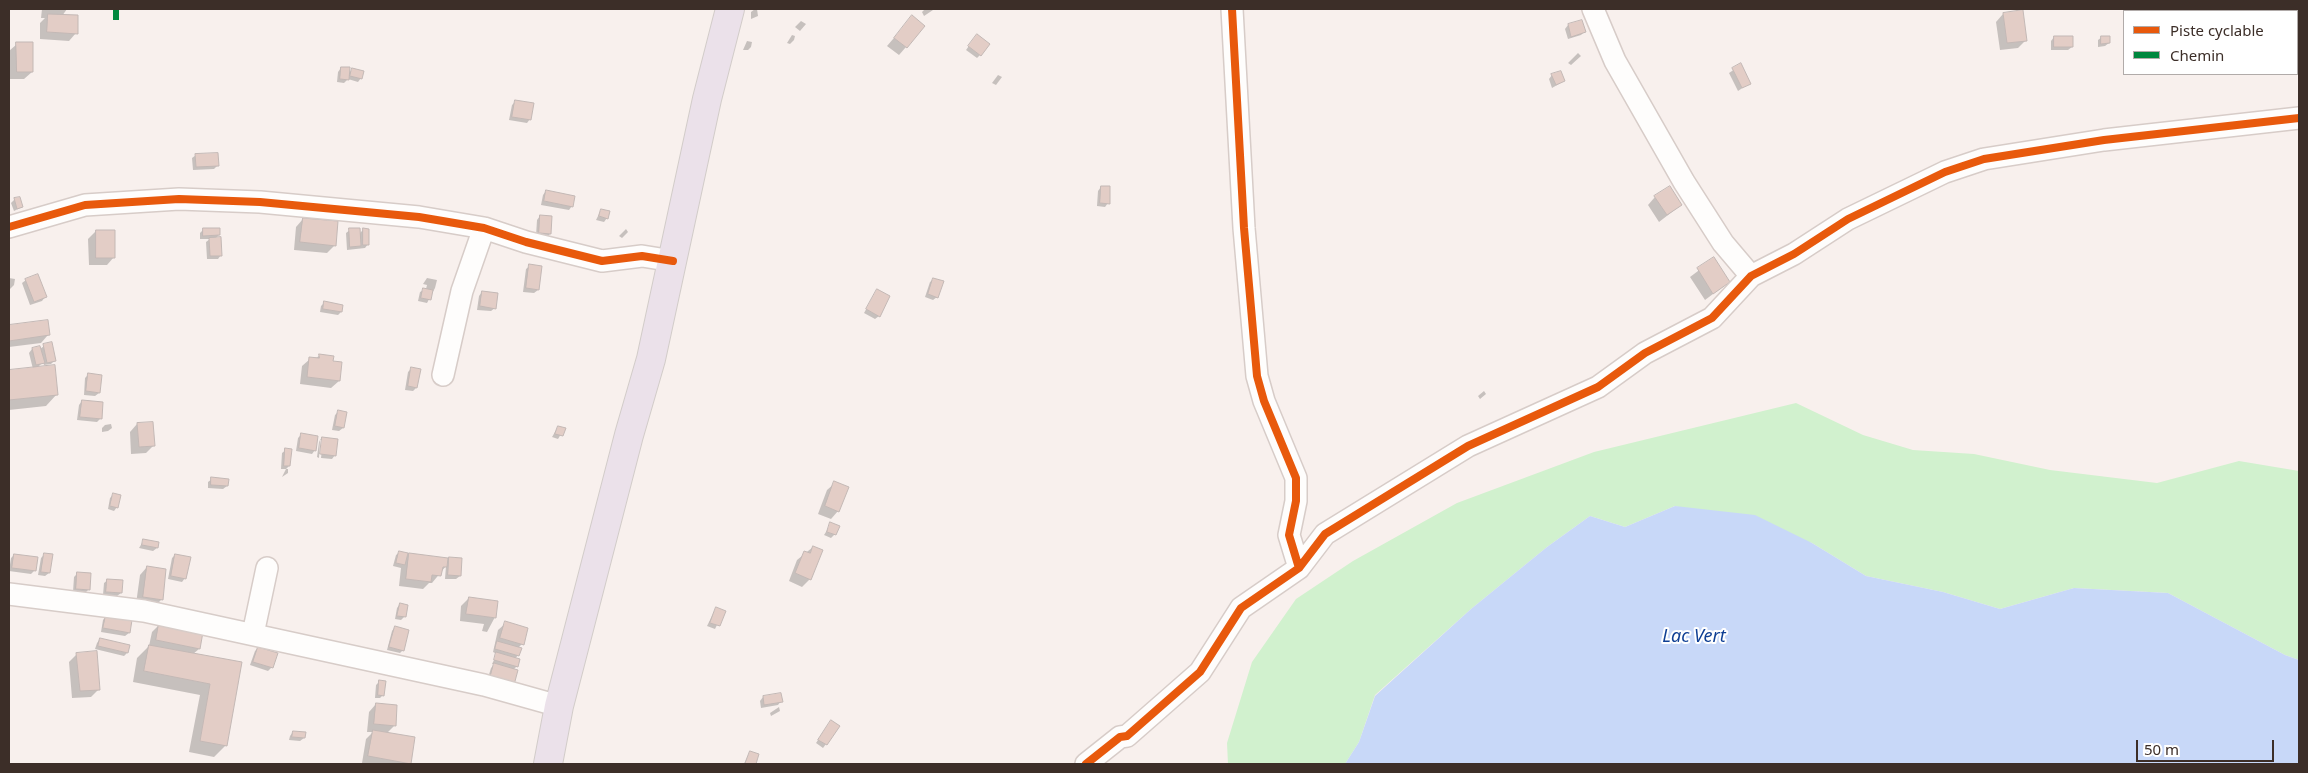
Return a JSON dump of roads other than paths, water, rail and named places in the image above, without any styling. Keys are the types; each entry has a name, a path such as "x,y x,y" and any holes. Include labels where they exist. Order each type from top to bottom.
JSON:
{"highway":[{"path":"548,764 559,706 629,435 651,359 707,100 730,9"}],"street":[{"path":"1232,9 1244,228 1257,376 1264,401 1296,478 1296,501 1289,535 1299,568"},
{"path":"1593,9 1615,61 1684,182 1723,243 1751,276"},
{"path":"1086,764 1120,737 1127,736 1200,672 1241,608 1299,568 1325,534 1468,446 1598,388 1645,353 1712,318 1751,276 1794,254 1848,218 1945,172 1984,159 2104,140 2299,118"},
{"path":"10,221 85,204 180,199 260,202 419,217 484,228 526,242 602,261 642,256 672,260"},
{"path":"443,376 462,291 484,228"},
{"path":"253,634 267,568"},
{"path":"9,594 144,611 484,686 559,706"}],"water":[{"name":"Lac Vert","path":"1675,506 1755,515 1812,543 1866,576 1943,592 2000,609 2074,588 2168,593 2285,655 2299,660 2299,764 1345,764 1359,742 1375,696 1471,609 1547,547 1590,516 1625,527"}]}
